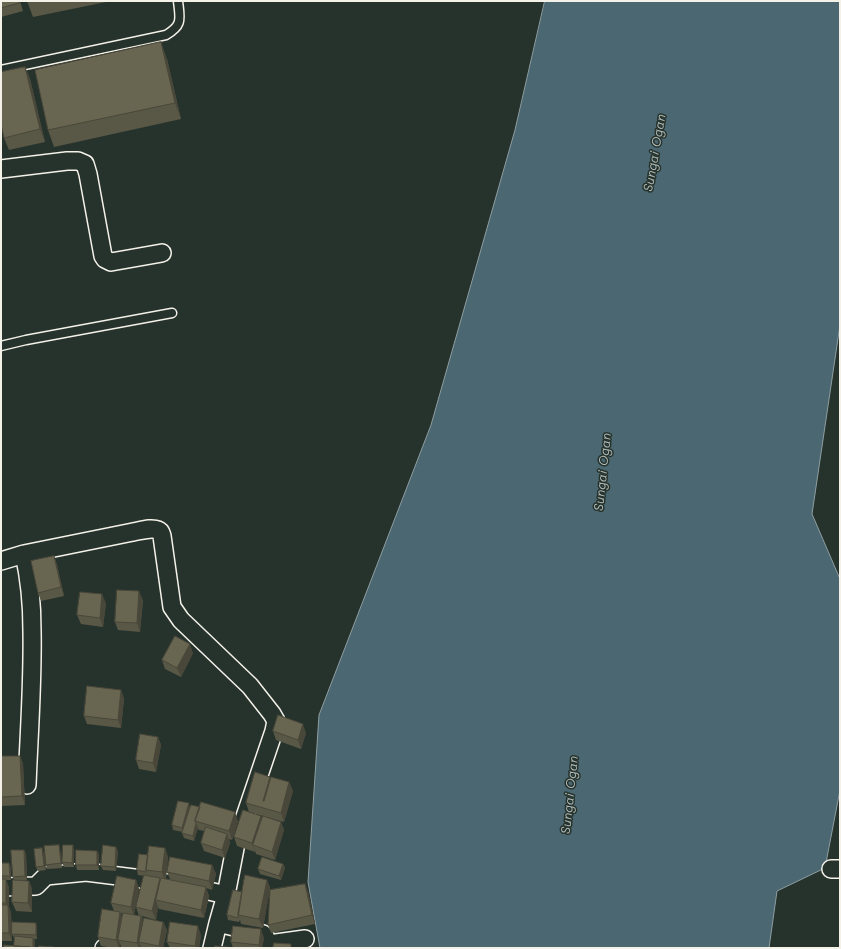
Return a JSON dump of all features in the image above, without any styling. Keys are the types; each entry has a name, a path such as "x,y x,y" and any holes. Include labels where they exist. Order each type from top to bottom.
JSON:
{"street":[{"path":"1,169 78,161 85,164 103,256 105,259 111,262 162,253"},
{"path":"1,561 24,554 133,532 150,529 158,530 161,532 162,536 172,607 181,620 250,686 276,721 274,731 236,843 226,895 212,948"},
{"path":"24,554 28,571 31,597 33,658 27,785"},
{"path":"1,887 36,886 46,876 86,872 150,880 226,895"},
{"path":"218,923 262,934 265,936 269,944 305,939"}],"lane":[{"path":"1,70 166,35 177,27 179,23 180,17 178,1"},
{"path":"1,346 172,313"}],"water":[{"name":"Sungai Ogan","path":"545,1 840,1 840,325 812,514 840,579 840,790 825,868 777,891 769,948 320,948 308,882 319,715 431,425 515,130"}],"building":[{"path":"1,1 19,1 19,3 1,8"},
{"path":"161,42 175,103 48,130 35,70"},
{"path":"25,67 40,129 4,138 1,124 1,72"},
{"path":"54,556 61,587 38,593 31,561"},
{"path":"117,590 139,591 137,623 115,622"},
{"path":"80,592 102,594 100,618 77,615"},
{"path":"175,636 190,644 177,668 162,660"},
{"path":"87,686 121,690 118,720 84,716"},
{"path":"278,715 303,724 298,740 273,731"},
{"path":"140,734 158,737 153,763 136,760"},
{"path":"1,756 20,756 22,796 1,797"},
{"path":"255,772 270,777 263,801 271,777 289,782 281,813 246,803"},
{"path":"178,801 189,803 182,828 172,825"},
{"path":"201,802 235,812 229,831 195,821"},
{"path":"191,805 200,807 195,821 196,823 193,836 182,833"},
{"path":"243,810 261,816 252,843 234,837"},
{"path":"263,816 281,822 272,852 253,845"},
{"path":"206,827 227,834 222,850 201,843"},
{"path":"59,845 61,863 46,865 44,846"},
{"path":"63,845 73,845 72,863 62,862"},
{"path":"103,845 116,847 115,867 101,866"},
{"path":"149,846 165,848 162,872 146,870"},
{"path":"42,848 44,866 36,867 34,849"},
{"path":"11,850 24,850 25,876 13,877"},
{"path":"76,850 97,851 97,865 76,865"},
{"path":"139,854 148,855 146,872 137,870"},
{"path":"170,857 212,865 209,881 167,872"},
{"path":"262,857 283,864 279,876 258,869"},
{"path":"1,863 9,863 10,876 1,876"},
{"path":"144,875 160,878 152,911 136,907"},
{"path":"245,875 267,880 259,919 238,915"},
{"path":"117,876 136,880 131,907 111,903"},
{"path":"161,878 206,887 201,910 156,900"},
{"path":"1,879 6,879 6,903 1,903"},
{"path":"13,880 29,881 28,903 12,902"},
{"path":"305,884 312,915 268,925 270,890"},
{"path":"233,890 242,892 238,918 227,915"},
{"path":"1,905 8,905 9,933 1,933"},
{"path":"102,909 120,912 116,940 98,937"},
{"path":"123,913 141,916 137,943 118,940"},
{"path":"144,918 163,922 159,946 139,942"},
{"path":"12,922 36,923 36,935 12,934"},
{"path":"170,922 198,926 195,946 167,942"},
{"path":"233,926 261,929 259,945 231,942"},
{"path":"15,936 33,938 33,948 14,946"},
{"path":"274,943 291,944 291,948 273,948"},
{"path":"4,945 31,947 31,948 4,948"},
{"path":"39,946 54,947 54,948 39,948"},
{"path":"215,946 238,948 215,948"}]}
